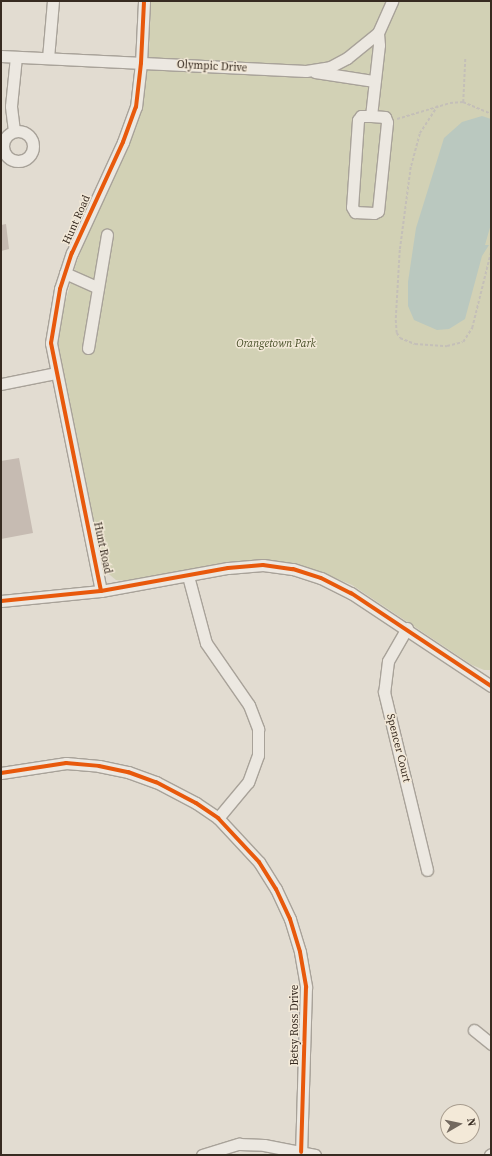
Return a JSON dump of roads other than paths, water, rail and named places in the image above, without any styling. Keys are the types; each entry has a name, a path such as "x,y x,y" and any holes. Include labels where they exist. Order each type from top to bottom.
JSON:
{"street":[{"path":"48,58 53,1"},
{"name":"Hunt Road","path":"101,591 51,343 53,318 65,273 123,142 136,107 141,63 144,1"},
{"name":"Olympic Drive","path":"1,56 306,71 330,66 347,58 378,33 392,1"},
{"path":"371,116 379,45 378,33"},
{"path":"14,131 11,106 16,57"},
{"path":"306,71 374,81"},
{"path":"361,116 371,116 386,117 387,122 378,210 374,213 355,212 352,207 358,120 361,116"},
{"path":"88,348 107,235"},
{"path":"65,273 98,288"},
{"path":"1,384 56,373"},
{"path":"1,601 101,591 228,568 256,566 293,569 321,578 351,593 407,628 491,686"},
{"path":"188,576 206,643 249,705 258,729 258,755 248,782 218,818"},
{"name":"Spencer Court","path":"407,628 388,661 384,692 427,870"},
{"name":"Betsy Ross Drive","path":"1,773 66,763 99,766 128,772 178,792 218,818 259,862 276,889 300,952 306,987 301,1152"},
{"path":"474,1030 491,1044"},
{"path":"202,1155 239,1144 315,1155"}],"park label":[{"name":"Orangetown Park","path":"276,344"}]}
